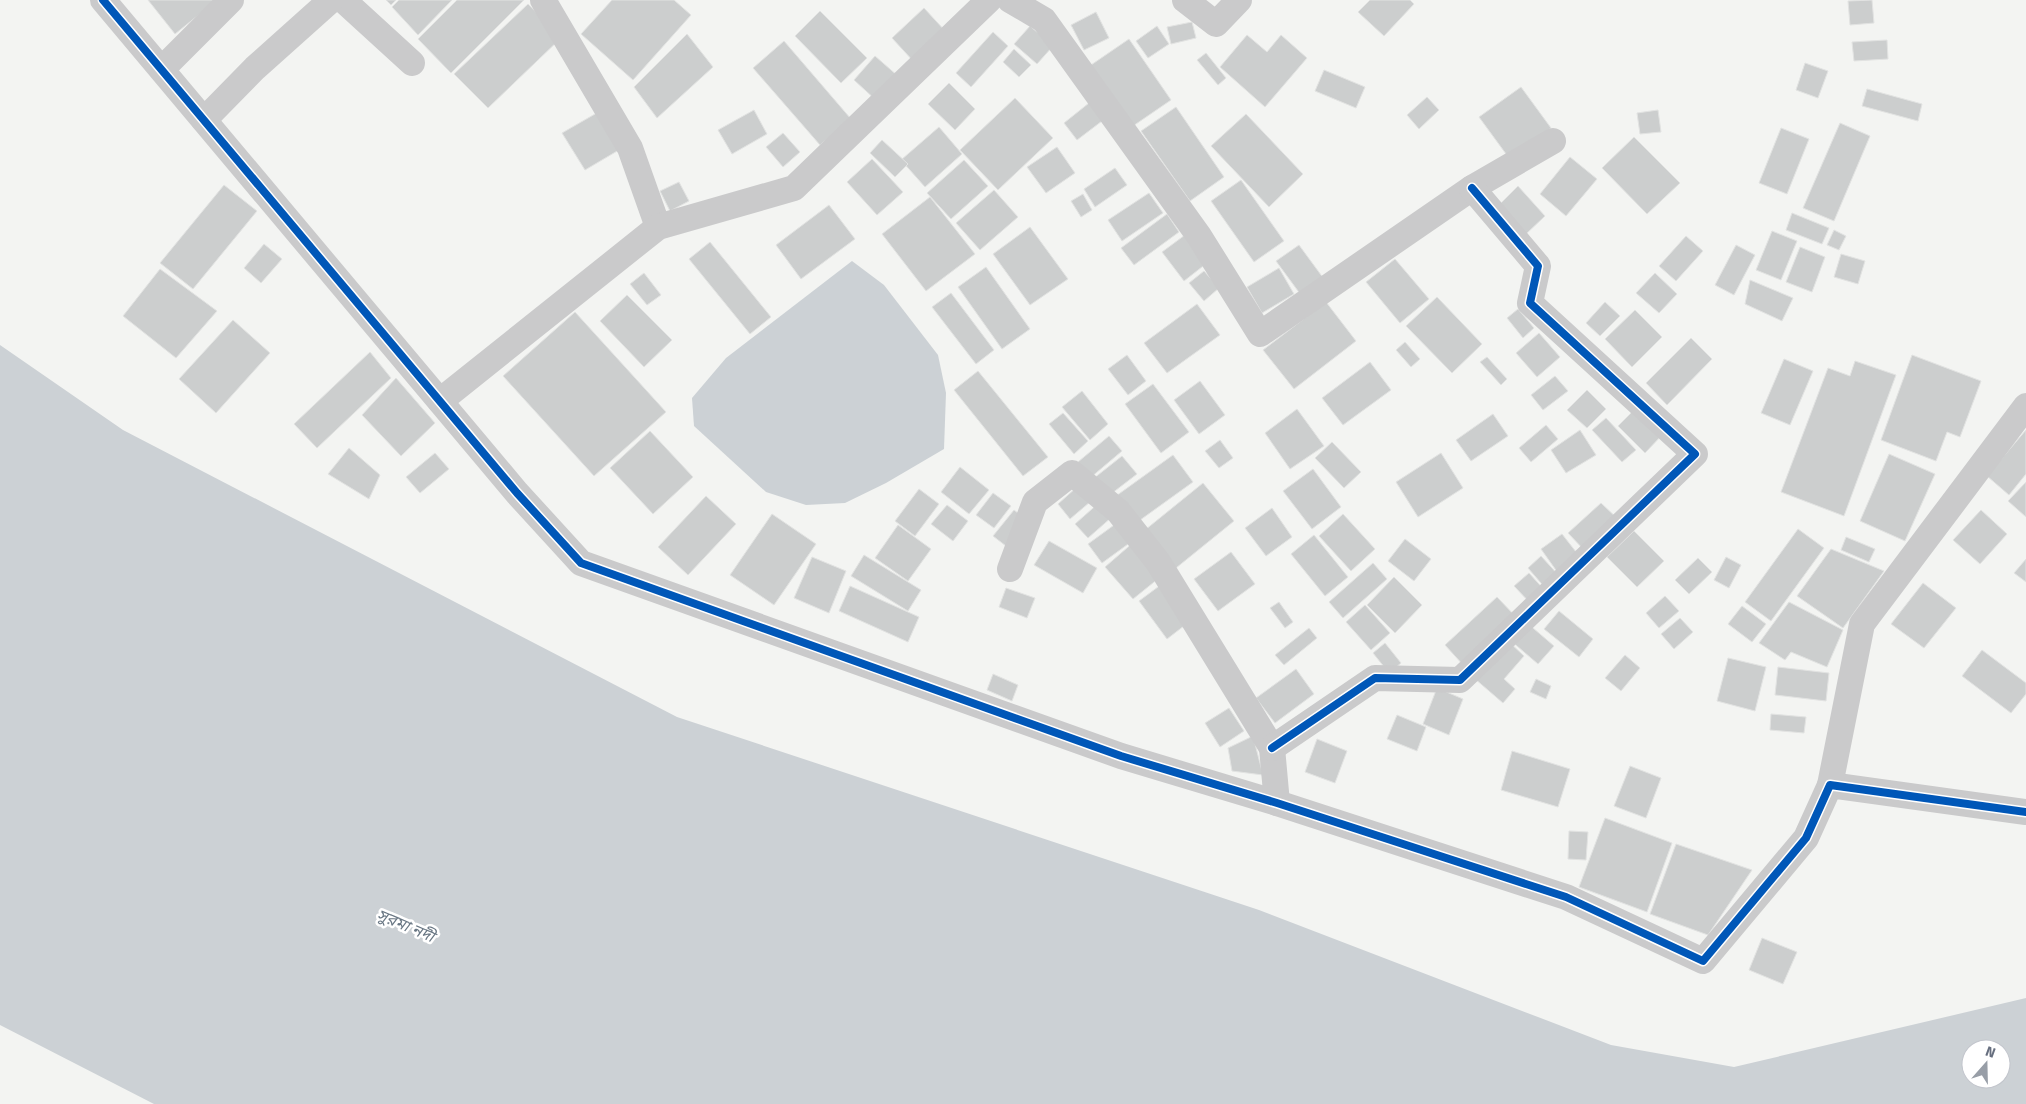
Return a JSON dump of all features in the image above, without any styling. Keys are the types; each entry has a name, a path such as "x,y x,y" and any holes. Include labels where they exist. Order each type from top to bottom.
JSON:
{"street":[{"path":"103,0 517,493 581,563 1121,756 1278,803 1566,897 1702,961 1806,838 1830,785 1862,624 2026,406"},
{"path":"162,69 231,0"},
{"path":"204,120 255,68 331,0"},
{"path":"344,0 412,64"},
{"path":"544,0 630,148 658,227"},
{"path":"440,401 658,227 794,188 989,0"},
{"path":"1010,0 1044,20 1199,236 1260,334 1472,188 1553,141"},
{"path":"1185,0 1216,24 1239,0"},
{"path":"1272,748 1375,678 1460,680 1695,454 1530,303 1538,266 1472,188"},
{"path":"1010,569 1035,502 1072,473 1118,511 1158,562 1272,748 1278,803"},
{"path":"1830,785 2026,812"}],"water":[{"path":"852,261 884,285 938,355 946,393 944,449 886,483 845,503 806,505 766,492 694,426 692,398 726,358"},
{"name":"সুরমা নদী","path":"0,345 123,430 677,717 1259,910 1611,1045 1734,1067 2026,998 2026,1104 154,1104 0,1025"}],"building":[{"path":"148,0 217,0 175,34"},
{"path":"386,0 396,0 391,5"},
{"path":"399,0 452,0 418,35 392,7"},
{"path":"457,0 524,0 451,73 418,39"},
{"path":"612,0 674,0 691,15 633,80 581,34"},
{"path":"1370,0 1410,0 1414,4 1384,36 1358,12"},
{"path":"1872,0 1874,23 1850,25 1848,1"},
{"path":"528,4 561,38 488,108 454,74"},
{"path":"924,8 947,33 915,63 892,38"},
{"path":"820,11 867,58 841,83 795,36"},
{"path":"1096,12 1109,38 1084,50 1071,25"},
{"path":"1192,22 1196,38 1171,44 1167,27"},
{"path":"1030,26 1053,46 1037,64 1014,44"},
{"path":"1157,26 1169,44 1148,58 1136,41"},
{"path":"993,32 1008,46 971,87 956,73"},
{"path":"687,34 713,67 657,118 634,87"},
{"path":"1247,35 1267,52 1281,35 1307,58 1265,107 1220,67"},
{"path":"1129,39 1171,100 1133,126 1091,65"},
{"path":"1887,40 1888,59 1854,61 1852,42"},
{"path":"784,41 851,119 820,145 753,68"},
{"path":"1014,49 1031,65 1019,77 1003,62"},
{"path":"1206,53 1226,78 1218,85 1197,60"},
{"path":"875,56 899,77 877,101 854,80"},
{"path":"1805,63 1828,71 1818,98 1796,90"},
{"path":"1324,70 1365,87 1356,108 1315,91"},
{"path":"949,83 975,109 955,130 928,104"},
{"path":"1521,87 1551,128 1509,158 1479,117"},
{"path":"1867,89 1922,104 1918,121 1862,106"},
{"path":"1427,97 1439,110 1419,129 1407,115"},
{"path":"1015,98 1053,138 998,190 960,150"},
{"path":"1089,103 1102,121 1077,140 1064,123"},
{"path":"1176,107 1224,177 1190,201 1141,131"},
{"path":"602,110 624,147 585,170 562,133"},
{"path":"754,110 767,134 732,154 718,130"},
{"path":"1658,110 1661,132 1640,134 1637,113"},
{"path":"1246,114 1303,174 1269,207 1211,146"},
{"path":"1840,123 1870,136 1834,221 1803,208"},
{"path":"939,127 962,154 925,187 901,160"},
{"path":"1781,128 1809,139 1787,194 1759,183"},
{"path":"783,133 800,152 783,167 766,147"},
{"path":"1634,137 1680,183 1647,214 1602,168"},
{"path":"882,140 908,164 895,177 870,153"},
{"path":"1057,147 1075,173 1046,193 1027,167"},
{"path":"1570,157 1597,179 1566,216 1540,194"},
{"path":"872,159 903,192 877,215 847,182"},
{"path":"964,160 988,186 951,219 927,193"},
{"path":"1115,168 1127,185 1095,207 1084,189"},
{"path":"1241,180 1284,241 1254,262 1211,201"},
{"path":"679,182 689,201 670,211 660,191"},
{"path":"224,185 257,211 193,289 160,263"},
{"path":"1518,186 1545,216 1526,234 1499,205"},
{"path":"994,190 1018,217 980,250 956,223"},
{"path":"1149,193 1163,213 1122,241 1108,220"},
{"path":"1083,194 1092,210 1081,217 1071,201"},
{"path":"930,197 975,254 926,291 882,234"},
{"path":"829,205 855,239 801,279 776,245"},
{"path":"1792,213 1829,228 1822,244 1786,230"},
{"path":"1167,214 1179,232 1134,265 1121,248"},
{"path":"1030,227 1068,279 1030,305 993,254"},
{"path":"1834,230 1846,236 1839,250 1827,245"},
{"path":"1772,231 1797,241 1781,280 1756,270"},
{"path":"1185,235 1207,263 1184,281 1162,252"},
{"path":"1686,236 1703,251 1676,281 1659,266"},
{"path":"710,242 771,317 750,334 689,259"},
{"path":"264,244 282,259 261,283 244,268"},
{"path":"1299,245 1324,279 1301,295 1276,261"},
{"path":"1736,245 1755,255 1734,295 1715,285"},
{"path":"1800,247 1825,257 1812,292 1786,282"},
{"path":"1841,254 1865,261 1858,284 1834,277"},
{"path":"1395,259 1429,299 1400,323 1366,282"},
{"path":"986,267 1030,329 1002,349 958,287"},
{"path":"1279,268 1294,294 1262,313 1247,287"},
{"path":"160,269 217,311 176,358 123,316"},
{"path":"1204,271 1219,288 1204,301 1189,283"},
{"path":"644,273 661,295 647,305 630,284"},
{"path":"1655,273 1677,294 1659,313 1636,293"},
{"path":"1750,280 1793,298 1782,321 1745,304"},
{"path":"951,293 994,350 976,364 932,307"},
{"path":"627,295 672,340 644,367 600,321"},
{"path":"1437,297 1482,344 1452,373 1406,326"},
{"path":"1326,302 1356,341 1294,389 1263,350"},
{"path":"1605,302 1620,316 1600,336 1586,323"},
{"path":"1197,304 1220,335 1167,373 1144,343"},
{"path":"1518,309 1534,328 1523,338 1507,318"},
{"path":"1635,310 1662,337 1632,367 1605,339"},
{"path":"575,312 666,412 594,476 503,376"},
{"path":"233,320 270,353 216,413 179,379"},
{"path":"1539,333 1560,357 1537,377 1516,353"},
{"path":"1691,338 1712,359 1667,405 1646,383"},
{"path":"1405,342 1420,359 1411,367 1396,350"},
{"path":"370,352 391,378 317,448 294,424"},
{"path":"1127,355 1146,381 1128,395 1108,369"},
{"path":"1912,355 1981,381 1960,437 1947,432 1936,461 1881,440"},
{"path":"1487,357 1507,379 1501,385 1480,362"},
{"path":"1784,359 1813,371 1790,425 1761,413"},
{"path":"1855,361 1896,375 1844,516 1781,492 1828,368 1850,376"},
{"path":"1370,362 1391,390 1343,425 1322,398"},
{"path":"978,371 1048,457 1023,476 954,390"},
{"path":"1555,376 1568,391 1543,410 1531,395"},
{"path":"396,378 435,423 401,456 362,415"},
{"path":"1200,381 1225,415 1199,434 1174,400"},
{"path":"1153,384 1189,432 1161,453 1125,404"},
{"path":"1587,390 1606,409 1587,428 1567,410"},
{"path":"1082,391 1108,424 1090,440 1062,407"},
{"path":"1636,408 1663,434 1645,453 1618,426"},
{"path":"1297,409 1324,446 1290,469 1265,433"},
{"path":"1063,413 1088,441 1074,454 1049,424"},
{"path":"1493,414 1508,436 1471,461 1456,440"},
{"path":"1606,418 1636,450 1622,462 1592,430"},
{"path":"1546,425 1558,439 1531,462 1519,448"},
{"path":"1580,430 1596,455 1566,473 1551,450"},
{"path":"2026,430 2026,474 2009,495 1987,476"},
{"path":"650,431 693,477 653,514 610,468"},
{"path":"1109,436 1122,451 1090,478 1078,462"},
{"path":"1220,440 1233,458 1219,468 1205,451"},
{"path":"1332,442 1361,472 1344,488 1315,458"},
{"path":"349,448 380,475 369,499 328,474"},
{"path":"435,453 449,469 420,493 406,477"},
{"path":"1441,453 1463,488 1418,517 1396,482"},
{"path":"1889,454 1935,474 1905,541 1860,521"},
{"path":"1173,455 1193,482 1136,523 1116,496"},
{"path":"1122,456 1137,474 1107,497 1093,479"},
{"path":"960,467 989,490 969,514 941,492"},
{"path":"1313,469 1341,507 1312,529 1283,491"},
{"path":"2026,482 2026,517 2008,501"},
{"path":"1203,483 1234,521 1176,568 1145,530"},
{"path":"1077,487 1090,502 1070,519 1058,504"},
{"path":"919,489 939,504 915,536 895,521"},
{"path":"993,493 1011,506 994,528 976,515"},
{"path":"706,496 736,524 688,575 658,547"},
{"path":"1101,501 1113,516 1088,538 1075,524"},
{"path":"1601,503 1619,520 1586,552 1568,533"},
{"path":"947,505 968,521 953,541 931,524"},
{"path":"1272,508 1292,537 1266,556 1245,528"},
{"path":"1014,510 1027,520 1006,546 993,536"},
{"path":"1981,510 2007,534 1980,564 1953,540"},
{"path":"772,514 816,544 774,605 730,575"},
{"path":"1343,514 1375,549 1351,571 1319,536"},
{"path":"1121,520 1135,539 1102,563 1088,544"},
{"path":"898,525 931,549 908,581 875,558"},
{"path":"1798,529 1824,548 1771,621 1745,602"},
{"path":"1634,531 1664,561 1637,587 1607,557"},
{"path":"1562,534 1580,557 1558,573 1541,549"},
{"path":"1314,535 1348,577 1325,596 1291,554"},
{"path":"1846,537 1875,549 1869,562 1841,550"},
{"path":"1405,539 1431,559 1414,581 1388,561"},
{"path":"1049,541 1097,568 1083,593 1034,565"},
{"path":"1135,541 1164,574 1133,599 1105,567"},
{"path":"1831,549 1884,571 1843,628 1797,596"},
{"path":"1231,552 1255,584 1218,611 1194,579"},
{"path":"864,555 921,590 908,611 851,576"},
{"path":"1541,556 1561,578 1547,590 1528,568"},
{"path":"812,557 846,571 829,613 794,598"},
{"path":"1726,557 1741,565 1729,588 1714,580"},
{"path":"1698,558 1712,572 1689,594 1675,580"},
{"path":"2026,559 2026,582 2014,573"},
{"path":"1373,563 1387,579 1343,618 1329,602"},
{"path":"1529,573 1547,593 1533,606 1514,586"},
{"path":"1394,577 1422,605 1395,633 1367,605"},
{"path":"1923,583 1956,608 1924,648 1891,624"},
{"path":"1162,584 1189,622 1167,639 1139,601"},
{"path":"850,586 919,617 908,642 839,611"},
{"path":"1006,588 1035,598 1027,618 999,607"},
{"path":"1665,596 1679,611 1659,628 1646,613"},
{"path":"1497,597 1517,618 1465,667 1445,645"},
{"path":"1279,602 1293,622 1285,628 1270,608"},
{"path":"1789,602 1843,630 1827,667 1791,652 1785,660 1759,643"},
{"path":"1365,605 1390,633 1371,650 1346,622"},
{"path":"1742,606 1766,624 1752,642 1728,624"},
{"path":"1559,611 1593,639 1579,657 1544,629"},
{"path":"1680,618 1693,632 1674,649 1661,634"},
{"path":"1526,622 1554,646 1538,664 1510,640"},
{"path":"1309,628 1317,638 1284,665 1275,655"},
{"path":"1507,640 1524,656 1504,679 1515,689 1503,703 1474,678"},
{"path":"1385,643 1401,663 1389,673 1373,653"},
{"path":"1982,650 2026,683 2026,694 2011,713 1962,676"},
{"path":"1625,655 1640,668 1621,691 1605,678"},
{"path":"1728,658 1766,667 1755,711 1717,701"},
{"path":"1778,667 1829,673 1826,701 1775,695"},
{"path":"1296,669 1314,694 1275,723 1256,698"},
{"path":"993,674 1018,685 1012,701 987,690"},
{"path":"1536,679 1551,686 1546,699 1530,692"},
{"path":"1437,688 1463,699 1449,735 1423,724"},
{"path":"1229,708 1244,731 1220,747 1205,723"},
{"path":"1771,714 1806,717 1804,733 1770,730"},
{"path":"1397,715 1426,727 1417,751 1387,739"},
{"path":"1253,736 1263,775 1232,771 1228,748"},
{"path":"1317,739 1347,751 1335,783 1305,772"},
{"path":"1512,751 1570,769 1558,807 1501,790"},
{"path":"1630,766 1661,778 1646,818 1614,806"},
{"path":"1605,818 1672,843 1647,912 1579,887"},
{"path":"1569,831 1588,832 1586,860 1568,859"},
{"path":"1676,844 1752,870 1708,935 1650,914"},
{"path":"1762,938 1797,952 1783,984 1749,970"}],"cycle path":[{"path":"103,0 517,493 581,563 1121,756 1277,803 1566,897 1703,961 1806,838 1830,785 2026,812"},
{"path":"1272,748 1375,678 1460,680 1695,454 1530,303 1538,266 1472,188"}]}
